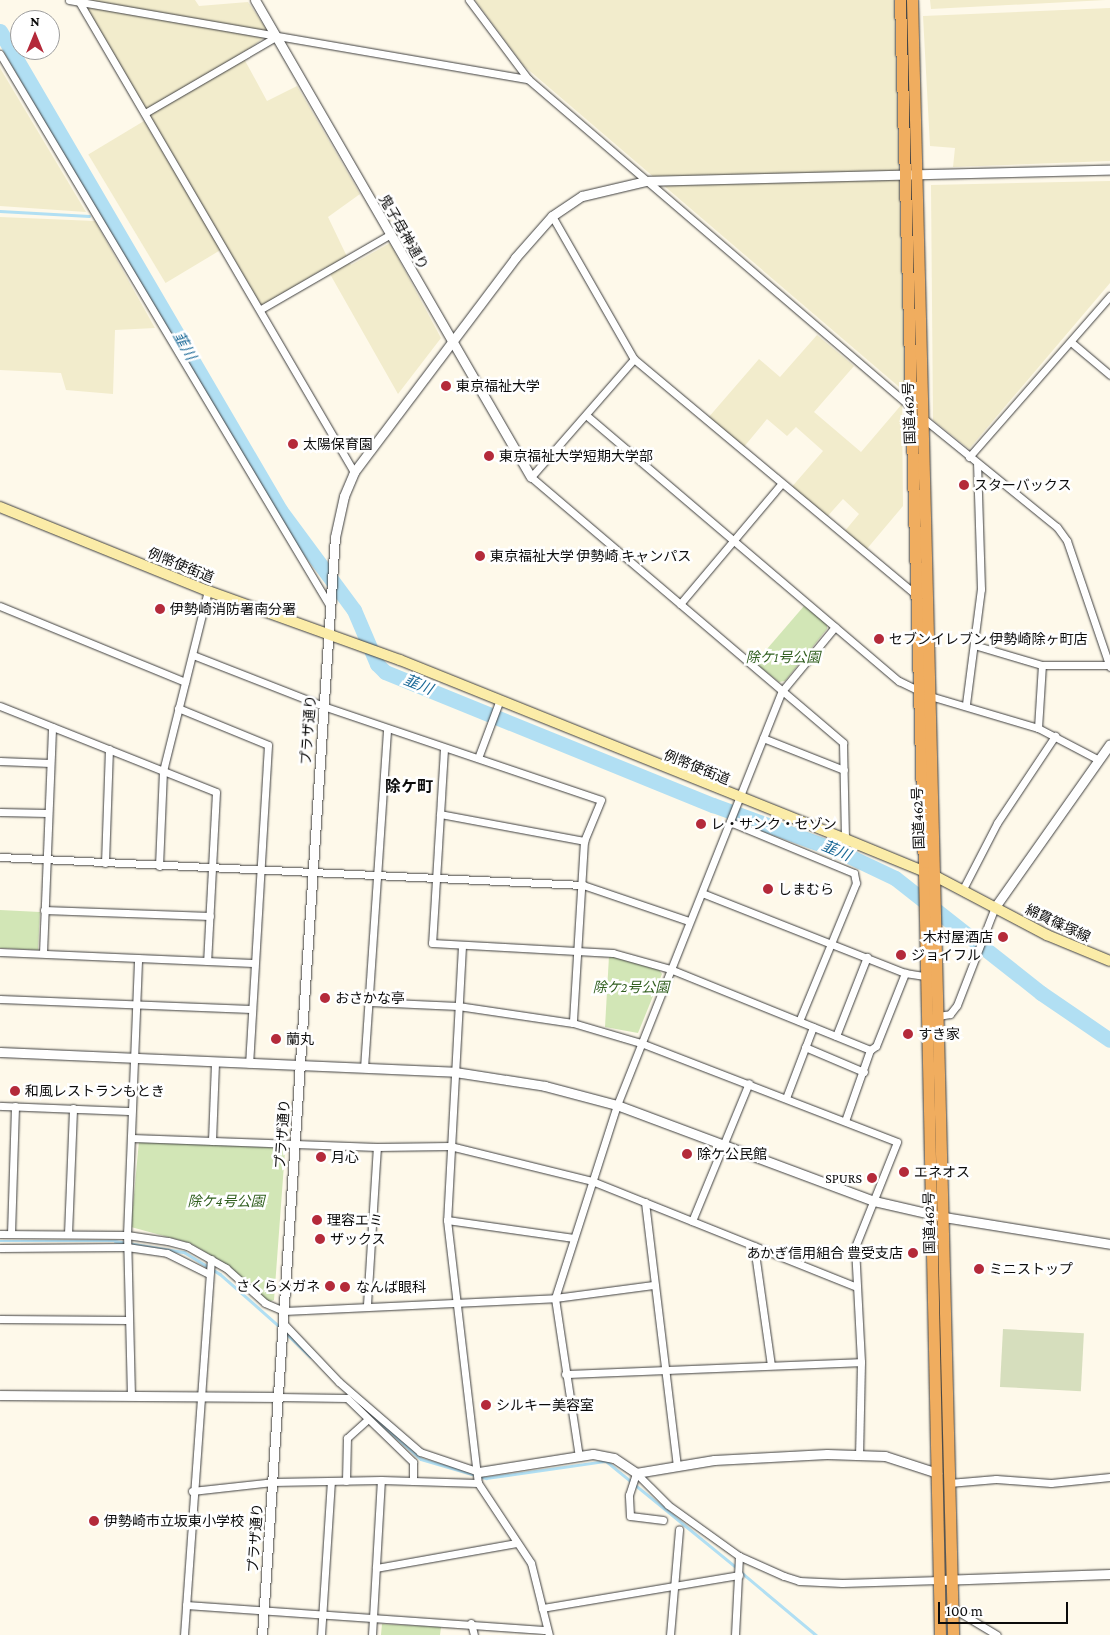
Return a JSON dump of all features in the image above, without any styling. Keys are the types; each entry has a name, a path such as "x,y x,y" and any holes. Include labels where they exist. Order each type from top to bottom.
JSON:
{"highway":[{"name":"国道462号","path":"900,0 924,419 930,696 930,874 925,892 925,976 937,1473 945,1580 952,1608 953,1635"},
{"name":"国道462号","path":"912,0 911,408 918,690 930,874 935,902 949,1483 945,1580 940,1635"}],"main road":[{"name":"例幣使街道","path":"0,507 208,591 329,636 387,655 739,799 845,839 930,874 995,907"},
{"name":"綿貫篠塚線","path":"995,907 1046,935 1109,958"}],"street":[{"path":"69,0 274,38 528,79"},
{"name":"鬼子母神通り","path":"254,0 274,38 531,477"},
{"path":"469,0 528,79 911,408"},
{"path":"78,1 261,309 354,472"},
{"path":"145,113 274,38"},
{"path":"0,54 331,608"},
{"name":"プラザ通り","path":"262,1635 333,567 338,516 354,472 515,258 552,216 582,196 646,182 1110,170"},
{"path":"552,216 634,359 781,484 916,595"},
{"path":"261,309 389,235"},
{"path":"969,457 1110,296"},
{"path":"1071,342 1110,375"},
{"path":"634,359 531,477 843,743 845,839"},
{"path":"586,415 899,681 930,696 966,704 1038,728 1097,759"},
{"path":"924,419 977,464 1057,527 1066,541 1109,666 1042,665 974,645"},
{"path":"966,704 981,589 977,464"},
{"path":"680,604 781,484"},
{"path":"159,866 163,771 208,591"},
{"path":"0,606 185,682"},
{"path":"579,1457 555,1298 617,1105 782,691 835,627"},
{"path":"193,654 323,706 387,729 601,800 584,841 583,885 573,1023"},
{"path":"1038,728 1042,665"},
{"path":"478,758 499,702"},
{"path":"0,706 216,792 207,962"},
{"path":"178,708 268,745 258,870 249,1063"},
{"path":"43,953 47,813 52,727"},
{"path":"364,1068 370,1002 387,729"},
{"path":"963,890 997,823 1055,736"},
{"path":"763,738 844,770"},
{"path":"938,1016 950,1014 957,1005 995,907 1097,759 1110,744"},
{"path":"105,862 108,749"},
{"path":"444,749 432,943 613,953 670,969 870,1050"},
{"path":"0,761 50,763"},
{"path":"0,812 47,813"},
{"path":"440,814 584,841"},
{"path":"730,822 854,873 856,882 799,1021"},
{"path":"0,858 378,874 583,885 689,921"},
{"path":"702,893 905,973 925,976"},
{"path":"44,910 210,916"},
{"path":"186,1605 471,1624 548,1632 532,1563 516,1543 478,1483 479,1472 447,1220 462,946"},
{"path":"0,952 253,964"},
{"path":"836,1036 867,957"},
{"path":"131,1396 127,1235 138,958"},
{"path":"845,1121 864,1072 870,1050 876,1046 905,973"},
{"path":"0,999 251,1010"},
{"path":"370,1002 458,1006 573,1023 641,1043 750,1083 897,1142 855,1247 855,1286 860,1362 859,1454"},
{"path":"786,1098 813,1027"},
{"path":"805,1047 864,1072"},
{"path":"0,1052 455,1072 545,1086 617,1105 874,1201 944,1217 1110,1244"},
{"path":"212,1141 215,1062"},
{"path":"692,1221 750,1083"},
{"path":"0,1106 131,1111"},
{"path":"11,1234 15,1106"},
{"path":"68,1234 73,1108"},
{"path":"132,1138 377,1147 450,1146 592,1181 855,1286"},
{"path":"367,1306 377,1147"},
{"path":"645,1202 653,1285 677,1466"},
{"path":"447,1220 574,1238"},
{"path":"0,1234 127,1235 187,1246 226,1268 265,1302 284,1311 456,1301 555,1298 653,1285"},
{"path":"754,1246 771,1365"},
{"path":"0,1248 128,1247 167,1253 207,1273"},
{"path":"184,1635 207,1273 211,1259"},
{"path":"0,1319 128,1320"},
{"path":"283,1323 339,1382 420,1452 479,1472 593,1454 614,1458 636,1473 668,1505 739,1556 800,1581 945,1580 1110,1574"},
{"path":"566,1374 860,1362"},
{"path":"0,1395 347,1398 413,1462 413,1481"},
{"path":"346,1481 347,1438 368,1418"},
{"path":"636,1473 714,1460 859,1454 885,1456 937,1473"},
{"path":"636,1473 629,1495 630,1516 663,1520"},
{"path":"949,1483 996,1479 1051,1483 1110,1477"},
{"path":"192,1491 273,1482 381,1480 478,1483"},
{"path":"372,1635 381,1480"},
{"path":"321,1635 331,1481"},
{"path":"670,1635 672,1586 679,1529"},
{"path":"376,1568 516,1543"},
{"path":"735,1635 739,1556"},
{"path":"542,1608 739,1575"},
{"path":"952,1608 997,1635"},
{"path":"471,1624 474,1635"}],"shaded area":[{"path":"82,0 195,0 199,6 248,2 269,33 242,55 267,101 297,86 360,194 328,217 351,265 390,243 441,338 398,394 326,267 262,307"},
{"path":"475,0 894,0 905,392 524,66"},
{"path":"930,0 1106,0 931,9"},
{"path":"1110,8 1110,161 953,167 955,148 930,146 923,16"},
{"path":"0,68 86,212 0,206"},
{"path":"144,121 221,250 166,283 88,154"},
{"path":"1110,181 1110,283 969,449 933,420 931,185"},
{"path":"0,217 95,221 155,328 115,330 113,394 66,390 61,373 0,370"},
{"path":"817,335 854,366 814,412 861,452 902,404 903,506 866,550 844,532 859,514 843,499 825,519 790,489 823,451 796,427 787,436 767,419 743,448 708,418 759,359 780,377"}],"green space":[{"name":"除ケ1号公園","path":"804,606 827,624 827,629 785,681 779,682 755,663"},
{"path":"0,910 40,912 38,950 0,948"},
{"name":"除ケ2号公園","path":"609,956 659,970 662,974 638,1033 605,1027"},
{"name":"除ケ4号公園","path":"139,1141 282,1148 285,1151 274,1300 269,1302 229,1266 190,1243 131,1227"},
{"path":"1003,1329 1084,1333 1081,1391 1000,1387"},
{"path":"382,1624 441,1627 440,1635 381,1635"}],"waterway":[{"name":"韮川","path":"0,31 280,510 354,610 377,664 385,672 713,805 836,850 895,878 1041,993 1110,1040"},
{"path":"0,211 89,216"},
{"name":"韮川","path":"99,213 105,212"},
{"path":"0,1241 115,1241 184,1252 220,1274 279,1326"},
{"path":"285,1332 310,1356"},
{"path":"353,1398 421,1459 486,1478 606,1461 737,1568"},
{"path":"741,1572 816,1635"}],"place":[{"name":"東京福祉大学","path":"446,386"},
{"name":"太陽保育園","path":"293,444"},
{"name":"東京福祉大学短期大学部","path":"489,456"},
{"name":"スターバックス","path":"964,485"},
{"name":"東京福祉大学 伊勢崎 キャンパス","path":"480,556"},
{"name":"伊勢崎消防署南分署","path":"160,609"},
{"name":"セブンイレブン 伊勢崎除ヶ町店","path":"879,639"},
{"name":"レ・サンク・セゾン","path":"701,824"},
{"name":"しまむら","path":"768,889"},
{"name":"木村屋酒店","path":"1003,937"},
{"name":"ジョイフル","path":"901,955"},
{"name":"おさかな亭","path":"325,998"},
{"name":"すき家","path":"908,1034"},
{"name":"蘭丸","path":"276,1039"},
{"name":"和風レストランもとき","path":"15,1091"},
{"name":"除ケ公民館","path":"687,1154"},
{"name":"月心","path":"321,1157"},
{"name":"エネオス","path":"904,1172"},
{"name":"SPURS","path":"872,1178"},
{"name":"理容エミ","path":"317,1220"},
{"name":"ザックス","path":"320,1239"},
{"name":"あかぎ信用組合 豊受支店","path":"913,1253"},
{"name":"ミニストップ","path":"979,1269"},
{"name":"さくらメガネ","path":"330,1286"},
{"name":"なんば眼科","path":"345,1287"},
{"name":"シルキー美容室","path":"486,1405"},
{"name":"伊勢崎市立坂東小学校","path":"94,1521"}],"district":[{"name":"除ケ町","path":"409,787"}]}
